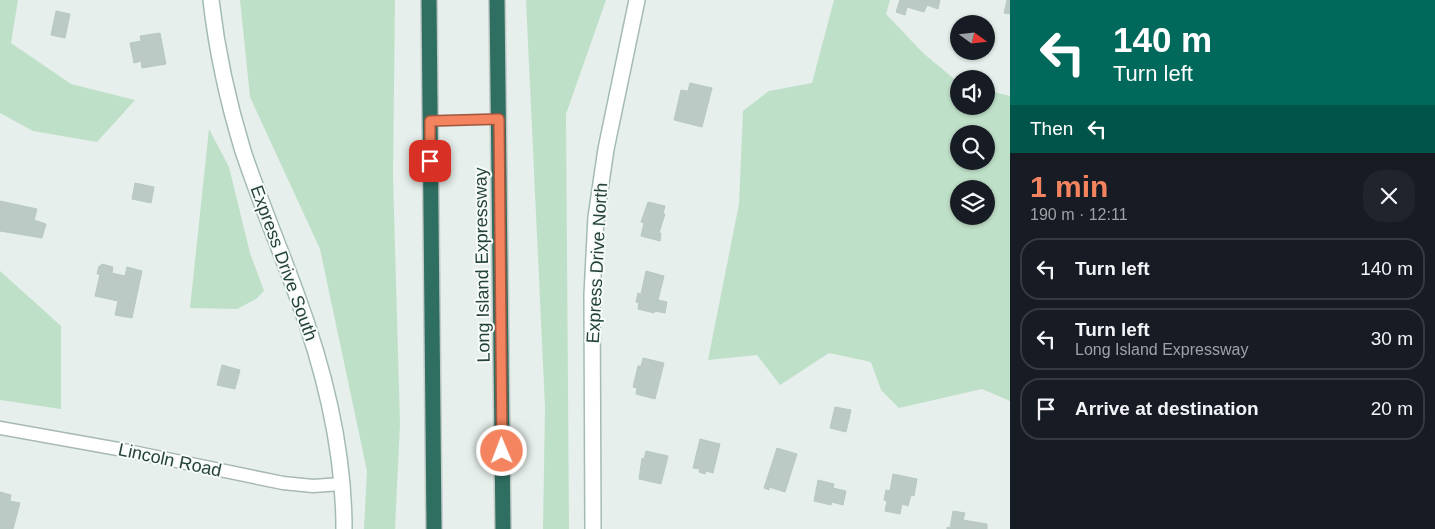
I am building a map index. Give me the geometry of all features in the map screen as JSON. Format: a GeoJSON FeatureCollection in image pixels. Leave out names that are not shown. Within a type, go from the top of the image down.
{"type":"FeatureCollection","features":[{"type":"Feature","properties":{"kind":"highway"},"geometry":{"type":"LineString","coordinates":[[429,0],[434,529]]}},
{"type":"Feature","properties":{"kind":"highway","name":"Long Island Expressway"},"geometry":{"type":"LineString","coordinates":[[498,0],[503,529]]}},
{"type":"Feature","properties":{"kind":"main road","name":"Express Drive South"},"geometry":{"type":"LineString","coordinates":[[212,0],[226,91],[243,151],[297,294],[321,370],[332,417],[341,484],[344,529]]}},
{"type":"Feature","properties":{"kind":"main road","name":"Express Drive North"},"geometry":{"type":"LineString","coordinates":[[593,529],[592,295],[596,217],[606,149],[637,0]]}},
{"type":"Feature","properties":{"kind":"street","name":"Lincoln Road"},"geometry":{"type":"LineString","coordinates":[[0,428],[118,449],[283,483],[313,486],[341,484]]}},
{"type":"Feature","properties":{"kind":"lane"},"geometry":{"type":"LineString","coordinates":[[430,121],[499,119]]}},
{"type":"Feature","properties":{"kind":"green space"},"geometry":{"type":"Polygon","coordinates":[[[0,0],[18,0],[11,43],[71,84],[135,100],[97,142],[33,131],[0,113],[0,0]]]}},
{"type":"Feature","properties":{"kind":"green space"},"geometry":{"type":"Polygon","coordinates":[[[240,0],[395,0],[393,175],[400,424],[395,529],[364,529],[367,471],[320,249],[250,97],[240,0]]]}},
{"type":"Feature","properties":{"kind":"green space"},"geometry":{"type":"Polygon","coordinates":[[[526,0],[606,0],[566,114],[569,529],[543,529],[545,407],[526,0]]]}},
{"type":"Feature","properties":{"kind":"green space"},"geometry":{"type":"Polygon","coordinates":[[[834,0],[890,0],[886,14],[923,53],[950,76],[950,115],[995,115],[995,92],[1010,96],[1010,401],[982,389],[899,408],[881,390],[871,362],[829,353],[780,385],[757,355],[708,360],[739,204],[743,111],[769,91],[812,83],[834,0]]]}},
{"type":"Feature","properties":{"kind":"green space"},"geometry":{"type":"Polygon","coordinates":[[[209,129],[229,167],[250,253],[264,291],[256,299],[237,309],[190,308],[209,129]]]}},
{"type":"Feature","properties":{"kind":"green space"},"geometry":{"type":"Polygon","coordinates":[[[0,271],[61,326],[61,409],[0,400],[0,271]]]}},
{"type":"Feature","properties":{"kind":"building"},"geometry":{"type":"Polygon","coordinates":[[[900,0],[940,0],[938,9],[927,5],[924,12],[907,7],[905,15],[896,12],[900,0]]]}},
{"type":"Feature","properties":{"kind":"building"},"geometry":{"type":"Polygon","coordinates":[[[1007,0],[1010,0],[1010,14],[1004,13],[1007,0]]]}},
{"type":"Feature","properties":{"kind":"building"},"geometry":{"type":"Polygon","coordinates":[[[56,11],[70,14],[65,38],[51,35],[56,11]]]}},
{"type":"Feature","properties":{"kind":"building"},"geometry":{"type":"Polygon","coordinates":[[[160,33],[166,64],[142,68],[141,61],[134,63],[130,43],[141,41],[140,36],[160,33]]]}},
{"type":"Feature","properties":{"kind":"building"},"geometry":{"type":"Polygon","coordinates":[[[690,83],[712,88],[702,127],[674,120],[681,90],[688,91],[690,83]]]}},
{"type":"Feature","properties":{"kind":"building"},"geometry":{"type":"Polygon","coordinates":[[[135,183],[154,187],[151,203],[132,199],[135,183]]]}},
{"type":"Feature","properties":{"kind":"building"},"geometry":{"type":"Polygon","coordinates":[[[0,201],[37,209],[34,220],[46,224],[42,238],[0,231],[0,201]]]}},
{"type":"Feature","properties":{"kind":"building"},"geometry":{"type":"Polygon","coordinates":[[[648,202],[665,206],[663,214],[665,214],[659,233],[661,233],[660,241],[641,236],[644,223],[641,222],[648,202]]]}},
{"type":"Feature","properties":{"kind":"building"},"geometry":{"type":"Polygon","coordinates":[[[102,264],[113,267],[112,273],[125,276],[127,267],[142,271],[132,318],[115,315],[118,301],[95,296],[100,274],[97,274],[99,266],[102,264]]]}},
{"type":"Feature","properties":{"kind":"building"},"geometry":{"type":"Polygon","coordinates":[[[646,271],[664,276],[658,300],[667,302],[665,313],[655,311],[654,313],[638,309],[639,303],[636,302],[638,293],[641,294],[646,271]]]}},
{"type":"Feature","properties":{"kind":"building"},"geometry":{"type":"Polygon","coordinates":[[[643,358],[664,363],[655,399],[636,394],[637,388],[633,387],[638,366],[641,366],[643,358]]]}},
{"type":"Feature","properties":{"kind":"building"},"geometry":{"type":"Polygon","coordinates":[[[222,365],[240,370],[235,389],[217,385],[222,365]]]}},
{"type":"Feature","properties":{"kind":"building"},"geometry":{"type":"Polygon","coordinates":[[[835,407],[851,410],[846,432],[830,428],[835,407]]]}},
{"type":"Feature","properties":{"kind":"building"},"geometry":{"type":"Polygon","coordinates":[[[700,439],[720,444],[713,473],[706,471],[705,474],[699,472],[700,469],[693,468],[700,439]]]}},
{"type":"Feature","properties":{"kind":"building"},"geometry":{"type":"Polygon","coordinates":[[[777,448],[797,454],[785,492],[769,487],[769,490],[764,488],[777,448]]]}},
{"type":"Feature","properties":{"kind":"building"},"geometry":{"type":"Polygon","coordinates":[[[646,451],[668,456],[661,484],[639,479],[642,458],[644,459],[646,451]]]}},
{"type":"Feature","properties":{"kind":"building"},"geometry":{"type":"Polygon","coordinates":[[[893,474],[917,479],[914,496],[911,495],[908,506],[902,504],[900,514],[885,511],[887,501],[884,500],[886,490],[890,491],[893,474]]]}},
{"type":"Feature","properties":{"kind":"building"},"geometry":{"type":"Polygon","coordinates":[[[818,480],[834,484],[833,488],[846,491],[843,505],[832,502],[831,505],[814,501],[818,480]]]}},
{"type":"Feature","properties":{"kind":"building"},"geometry":{"type":"Polygon","coordinates":[[[0,492],[11,495],[10,501],[20,503],[13,529],[0,529],[0,492]]]}},
{"type":"Feature","properties":{"kind":"building"},"geometry":{"type":"Polygon","coordinates":[[[953,511],[965,513],[963,520],[987,524],[987,529],[947,529],[947,527],[950,528],[953,511]]]}},
{"type":"Feature","properties":{"kind":"route"},"geometry":{"type":"LineString","coordinates":[[430,161],[430,121],[499,119],[502,451]]}}]}
